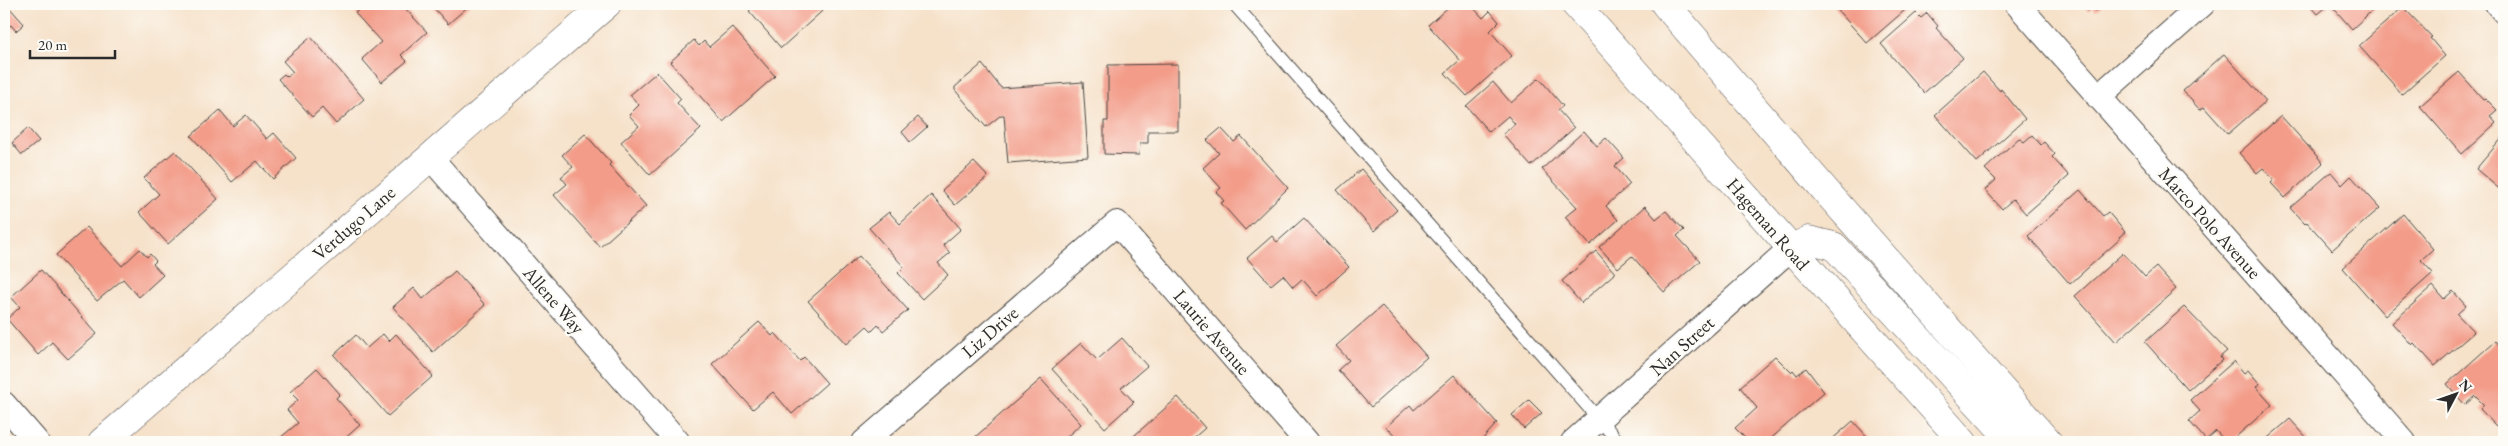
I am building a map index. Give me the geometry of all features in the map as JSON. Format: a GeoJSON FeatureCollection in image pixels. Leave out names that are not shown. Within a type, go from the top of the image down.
{"type":"FeatureCollection","features":[{"type":"Feature","properties":{"kind":"main road","name":"Verdugo Lane"},"geometry":{"type":"LineString","coordinates":[[102,442],[607,4]]}},
{"type":"Feature","properties":{"kind":"main road","name":"Hageman Road"},"geometry":{"type":"LineString","coordinates":[[1575,4],[1790,249],[1963,442]]}},
{"type":"Feature","properties":{"kind":"main road"},"geometry":{"type":"LineString","coordinates":[[1665,4],[1831,197],[2048,442]]}},
{"type":"Feature","properties":{"kind":"main road"},"geometry":{"type":"LineString","coordinates":[[1790,249],[1809,240],[1834,246],[2001,429],[2021,442]]}},
{"type":"Feature","properties":{"kind":"street","name":"Marco Polo Avenue"},"geometry":{"type":"LineString","coordinates":[[2017,4],[2404,442]]}},
{"type":"Feature","properties":{"kind":"street"},"geometry":{"type":"LineString","coordinates":[[2098,97],[2203,4]]}},
{"type":"Feature","properties":{"kind":"street"},"geometry":{"type":"LineString","coordinates":[[2497,4],[2504,12]]}},
{"type":"Feature","properties":{"kind":"street","name":"Allene Way"},"geometry":{"type":"LineString","coordinates":[[430,157],[678,442]]}},
{"type":"Feature","properties":{"kind":"street","name":"Liz Drive"},"geometry":{"type":"LineString","coordinates":[[864,442],[1117,223]]}},
{"type":"Feature","properties":{"kind":"street","name":"Laurie Avenue"},"geometry":{"type":"LineString","coordinates":[[1117,223],[1307,442]]}},
{"type":"Feature","properties":{"kind":"street","name":"Nan Street"},"geometry":{"type":"LineString","coordinates":[[1573,442],[1790,249]]}},
{"type":"Feature","properties":{"kind":"street"},"geometry":{"type":"LineString","coordinates":[[4,404],[37,442]]}},
{"type":"Feature","properties":{"kind":"lane"},"geometry":{"type":"LineString","coordinates":[[1234,4],[1619,442]]}},
{"type":"Feature","properties":{"kind":"building"},"geometry":{"type":"Polygon","coordinates":[[[4,4],[11,4],[9,7],[24,24],[16,31],[11,25],[4,32],[4,4]]]}},
{"type":"Feature","properties":{"kind":"building"},"geometry":{"type":"Polygon","coordinates":[[[366,4],[401,4],[427,32],[401,55],[407,61],[382,82],[362,59],[381,42],[355,13],[366,4]]]}},
{"type":"Feature","properties":{"kind":"building"},"geometry":{"type":"Polygon","coordinates":[[[433,4],[471,4],[448,24],[433,7],[435,6],[433,4]]]}},
{"type":"Feature","properties":{"kind":"building"},"geometry":{"type":"Polygon","coordinates":[[[757,4],[830,4],[781,48],[749,11],[757,4]]]}},
{"type":"Feature","properties":{"kind":"building"},"geometry":{"type":"Polygon","coordinates":[[[1452,4],[1470,4],[1483,18],[1490,11],[1499,22],[1490,31],[1512,56],[1467,96],[1445,73],[1460,60],[1428,25],[1452,4]]]}},
{"type":"Feature","properties":{"kind":"building"},"geometry":{"type":"Polygon","coordinates":[[[1832,4],[1912,4],[1867,43],[1832,4]]]}},
{"type":"Feature","properties":{"kind":"building"},"geometry":{"type":"Polygon","coordinates":[[[2082,4],[2104,4],[2096,11],[2093,7],[2088,11],[2082,4]]]}},
{"type":"Feature","properties":{"kind":"building"},"geometry":{"type":"Polygon","coordinates":[[[2309,4],[2330,4],[2318,14],[2309,4]]]}},
{"type":"Feature","properties":{"kind":"building"},"geometry":{"type":"Polygon","coordinates":[[[2330,4],[2379,4],[2352,29],[2330,4]]]}},
{"type":"Feature","properties":{"kind":"building"},"geometry":{"type":"Polygon","coordinates":[[[2403,7],[2432,37],[2430,38],[2445,56],[2402,94],[2359,46],[2403,7]]]}},
{"type":"Feature","properties":{"kind":"building"},"geometry":{"type":"Polygon","coordinates":[[[1916,13],[1921,18],[1927,13],[1938,26],[1936,28],[1963,58],[1924,93],[1881,44],[1916,13]]]}},
{"type":"Feature","properties":{"kind":"building"},"geometry":{"type":"Polygon","coordinates":[[[732,27],[775,76],[723,122],[670,62],[694,40],[699,46],[704,41],[709,47],[732,27]]]}},
{"type":"Feature","properties":{"kind":"building"},"geometry":{"type":"Polygon","coordinates":[[[311,37],[364,99],[336,124],[322,108],[312,117],[278,79],[284,74],[287,77],[293,72],[283,61],[311,37]]]}},
{"type":"Feature","properties":{"kind":"building"},"geometry":{"type":"Polygon","coordinates":[[[2224,54],[2266,101],[2228,134],[2204,107],[2200,110],[2183,91],[2224,54]]]}},
{"type":"Feature","properties":{"kind":"building"},"geometry":{"type":"Polygon","coordinates":[[[982,64],[1001,88],[1083,82],[1088,157],[1008,163],[1004,115],[1001,115],[986,127],[955,90],[955,87],[982,64]]]}},
{"type":"Feature","properties":{"kind":"building"},"geometry":{"type":"Polygon","coordinates":[[[1178,64],[1178,131],[1148,131],[1148,143],[1140,143],[1139,155],[1104,154],[1104,121],[1108,121],[1108,65],[1178,64]]]}},
{"type":"Feature","properties":{"kind":"building"},"geometry":{"type":"Polygon","coordinates":[[[657,72],[681,99],[677,103],[701,129],[650,175],[621,142],[639,126],[629,115],[639,105],[630,95],[657,72]]]}},
{"type":"Feature","properties":{"kind":"building"},"geometry":{"type":"Polygon","coordinates":[[[1983,72],[2000,91],[2001,89],[2025,119],[1977,162],[1935,115],[1983,72]]]}},
{"type":"Feature","properties":{"kind":"building"},"geometry":{"type":"Polygon","coordinates":[[[2459,72],[2483,99],[2485,98],[2497,110],[2490,116],[2496,123],[2462,154],[2420,106],[2459,72]]]}},
{"type":"Feature","properties":{"kind":"building"},"geometry":{"type":"Polygon","coordinates":[[[1539,78],[1563,106],[1558,110],[1574,128],[1531,166],[1503,134],[1515,124],[1508,116],[1489,132],[1466,106],[1493,82],[1511,103],[1539,78]]]}},
{"type":"Feature","properties":{"kind":"building"},"geometry":{"type":"Polygon","coordinates":[[[220,110],[233,126],[246,115],[267,139],[274,133],[296,158],[273,179],[257,161],[232,182],[191,136],[220,110]]]}},
{"type":"Feature","properties":{"kind":"building"},"geometry":{"type":"Polygon","coordinates":[[[2281,116],[2323,163],[2285,198],[2271,183],[2274,180],[2263,168],[2257,173],[2239,153],[2281,116]]]}},
{"type":"Feature","properties":{"kind":"building"},"geometry":{"type":"Polygon","coordinates":[[[918,117],[927,127],[910,142],[902,132],[918,117]]]}},
{"type":"Feature","properties":{"kind":"building"},"geometry":{"type":"Polygon","coordinates":[[[28,128],[39,141],[22,155],[12,143],[28,128]]]}},
{"type":"Feature","properties":{"kind":"building"},"geometry":{"type":"Polygon","coordinates":[[[1221,128],[1234,142],[1241,136],[1288,188],[1245,230],[1221,203],[1224,201],[1216,192],[1221,188],[1203,168],[1219,153],[1207,140],[1221,128]]]}},
{"type":"Feature","properties":{"kind":"building"},"geometry":{"type":"Polygon","coordinates":[[[1584,131],[1597,146],[1606,138],[1624,158],[1615,166],[1630,184],[1606,206],[1618,220],[1590,245],[1565,217],[1577,207],[1542,169],[1584,131]]]}},
{"type":"Feature","properties":{"kind":"building"},"geometry":{"type":"Polygon","coordinates":[[[585,134],[611,163],[609,165],[646,206],[600,247],[554,195],[567,184],[561,177],[573,167],[562,155],[585,134]]]}},
{"type":"Feature","properties":{"kind":"building"},"geometry":{"type":"Polygon","coordinates":[[[2032,135],[2041,145],[2044,142],[2055,154],[2052,157],[2069,176],[2026,214],[2013,199],[2002,209],[1985,190],[1996,180],[1985,169],[2019,138],[2024,142],[2032,135]]]}},
{"type":"Feature","properties":{"kind":"building"},"geometry":{"type":"Polygon","coordinates":[[[2504,136],[2504,193],[2476,169],[2504,136]]]}},
{"type":"Feature","properties":{"kind":"building"},"geometry":{"type":"Polygon","coordinates":[[[175,151],[218,199],[168,244],[139,212],[159,194],[144,178],[175,151]]]}},
{"type":"Feature","properties":{"kind":"building"},"geometry":{"type":"Polygon","coordinates":[[[974,162],[988,177],[955,205],[942,190],[974,162]]]}},
{"type":"Feature","properties":{"kind":"building"},"geometry":{"type":"Polygon","coordinates":[[[1361,169],[1397,210],[1374,231],[1337,190],[1361,169]]]}},
{"type":"Feature","properties":{"kind":"building"},"geometry":{"type":"Polygon","coordinates":[[[2331,172],[2342,185],[2351,176],[2380,208],[2332,250],[2307,222],[2305,224],[2290,208],[2331,172]]]}},
{"type":"Feature","properties":{"kind":"building"},"geometry":{"type":"Polygon","coordinates":[[[2080,190],[2103,216],[2108,212],[2125,232],[2119,237],[2120,239],[2070,284],[2028,236],[2080,190]]]}},
{"type":"Feature","properties":{"kind":"building"},"geometry":{"type":"Polygon","coordinates":[[[931,195],[961,229],[943,245],[950,253],[938,263],[948,275],[922,299],[898,273],[904,267],[869,228],[889,212],[900,224],[931,195]]]}},
{"type":"Feature","properties":{"kind":"building"},"geometry":{"type":"Polygon","coordinates":[[[1645,206],[1656,219],[1666,211],[1684,230],[1677,236],[1700,261],[1664,292],[1632,256],[1618,268],[1599,247],[1645,206]]]}},
{"type":"Feature","properties":{"kind":"building"},"geometry":{"type":"Polygon","coordinates":[[[2403,214],[2433,249],[2421,260],[2433,273],[2385,316],[2343,268],[2403,214]]]}},
{"type":"Feature","properties":{"kind":"building"},"geometry":{"type":"Polygon","coordinates":[[[1304,218],[1349,267],[1317,296],[1302,279],[1293,287],[1283,275],[1271,285],[1247,258],[1272,236],[1277,242],[1304,218]]]}},
{"type":"Feature","properties":{"kind":"building"},"geometry":{"type":"Polygon","coordinates":[[[87,227],[122,266],[140,249],[147,257],[150,254],[156,261],[153,264],[163,275],[139,297],[123,279],[97,301],[56,255],[87,227]]]}},
{"type":"Feature","properties":{"kind":"building"},"geometry":{"type":"Polygon","coordinates":[[[1596,251],[1615,273],[1581,303],[1562,281],[1596,251]]]}},
{"type":"Feature","properties":{"kind":"building"},"geometry":{"type":"Polygon","coordinates":[[[2123,253],[2145,277],[2156,267],[2176,289],[2116,342],[2075,296],[2123,253]]]}},
{"type":"Feature","properties":{"kind":"building"},"geometry":{"type":"Polygon","coordinates":[[[859,256],[908,310],[883,331],[878,325],[872,331],[867,326],[847,344],[808,301],[859,256]]]}},
{"type":"Feature","properties":{"kind":"building"},"geometry":{"type":"Polygon","coordinates":[[[41,270],[97,334],[68,359],[52,342],[38,355],[7,319],[20,307],[11,297],[41,270]]]}},
{"type":"Feature","properties":{"kind":"building"},"geometry":{"type":"Polygon","coordinates":[[[455,271],[485,305],[433,352],[393,307],[414,288],[423,299],[455,271]]]}},
{"type":"Feature","properties":{"kind":"building"},"geometry":{"type":"Polygon","coordinates":[[[2433,286],[2444,299],[2453,291],[2466,306],[2457,314],[2474,332],[2435,366],[2392,323],[2433,286]]]}},
{"type":"Feature","properties":{"kind":"building"},"geometry":{"type":"Polygon","coordinates":[[[1382,306],[1427,357],[1371,407],[1338,370],[1349,360],[1336,346],[1382,306]]]}},
{"type":"Feature","properties":{"kind":"building"},"geometry":{"type":"Polygon","coordinates":[[[2184,307],[2227,351],[2220,357],[2222,360],[2188,390],[2145,342],[2184,307]]]}},
{"type":"Feature","properties":{"kind":"building"},"geometry":{"type":"Polygon","coordinates":[[[759,322],[772,336],[775,333],[800,361],[804,357],[827,383],[792,414],[773,392],[753,409],[712,364],[759,322]]]}},
{"type":"Feature","properties":{"kind":"building"},"geometry":{"type":"Polygon","coordinates":[[[383,334],[389,341],[396,334],[433,376],[388,416],[334,355],[356,335],[367,348],[383,334]]]}},
{"type":"Feature","properties":{"kind":"building"},"geometry":{"type":"Polygon","coordinates":[[[1122,338],[1147,366],[1121,388],[1134,402],[1105,428],[1052,369],[1081,343],[1097,360],[1122,338]]]}},
{"type":"Feature","properties":{"kind":"building"},"geometry":{"type":"Polygon","coordinates":[[[2495,341],[2504,351],[2504,419],[2496,426],[2480,409],[2484,405],[2475,396],[2465,405],[2447,384],[2495,341]]]}},
{"type":"Feature","properties":{"kind":"building"},"geometry":{"type":"Polygon","coordinates":[[[1775,356],[1791,372],[1793,370],[1797,375],[1806,368],[1824,392],[1767,442],[1749,442],[1735,428],[1757,408],[1740,387],[1775,356]]]}},
{"type":"Feature","properties":{"kind":"building"},"geometry":{"type":"Polygon","coordinates":[[[2234,361],[2244,373],[2248,370],[2260,384],[2256,387],[2272,405],[2230,442],[2226,442],[2216,431],[2206,440],[2189,421],[2200,411],[2190,400],[2234,361]]]}},
{"type":"Feature","properties":{"kind":"building"},"geometry":{"type":"Polygon","coordinates":[[[317,368],[340,394],[336,398],[360,425],[341,442],[283,442],[280,438],[298,423],[287,410],[298,400],[290,392],[317,368]]]}},
{"type":"Feature","properties":{"kind":"building"},"geometry":{"type":"Polygon","coordinates":[[[1454,375],[1497,423],[1480,442],[1400,442],[1386,427],[1410,405],[1414,410],[1454,375]]]}},
{"type":"Feature","properties":{"kind":"building"},"geometry":{"type":"Polygon","coordinates":[[[1041,379],[1081,424],[1061,442],[978,442],[974,438],[1041,379]]]}},
{"type":"Feature","properties":{"kind":"building"},"geometry":{"type":"Polygon","coordinates":[[[1178,397],[1205,428],[1189,442],[1127,442],[1178,397]]]}},
{"type":"Feature","properties":{"kind":"building"},"geometry":{"type":"Polygon","coordinates":[[[1529,400],[1542,413],[1524,429],[1512,415],[1529,400]]]}},
{"type":"Feature","properties":{"kind":"building"},"geometry":{"type":"Polygon","coordinates":[[[2290,419],[2308,439],[2304,442],[2263,442],[2290,419]]]}},
{"type":"Feature","properties":{"kind":"building"},"geometry":{"type":"Polygon","coordinates":[[[1853,421],[1872,442],[1829,442],[1853,421]]]}}]}
